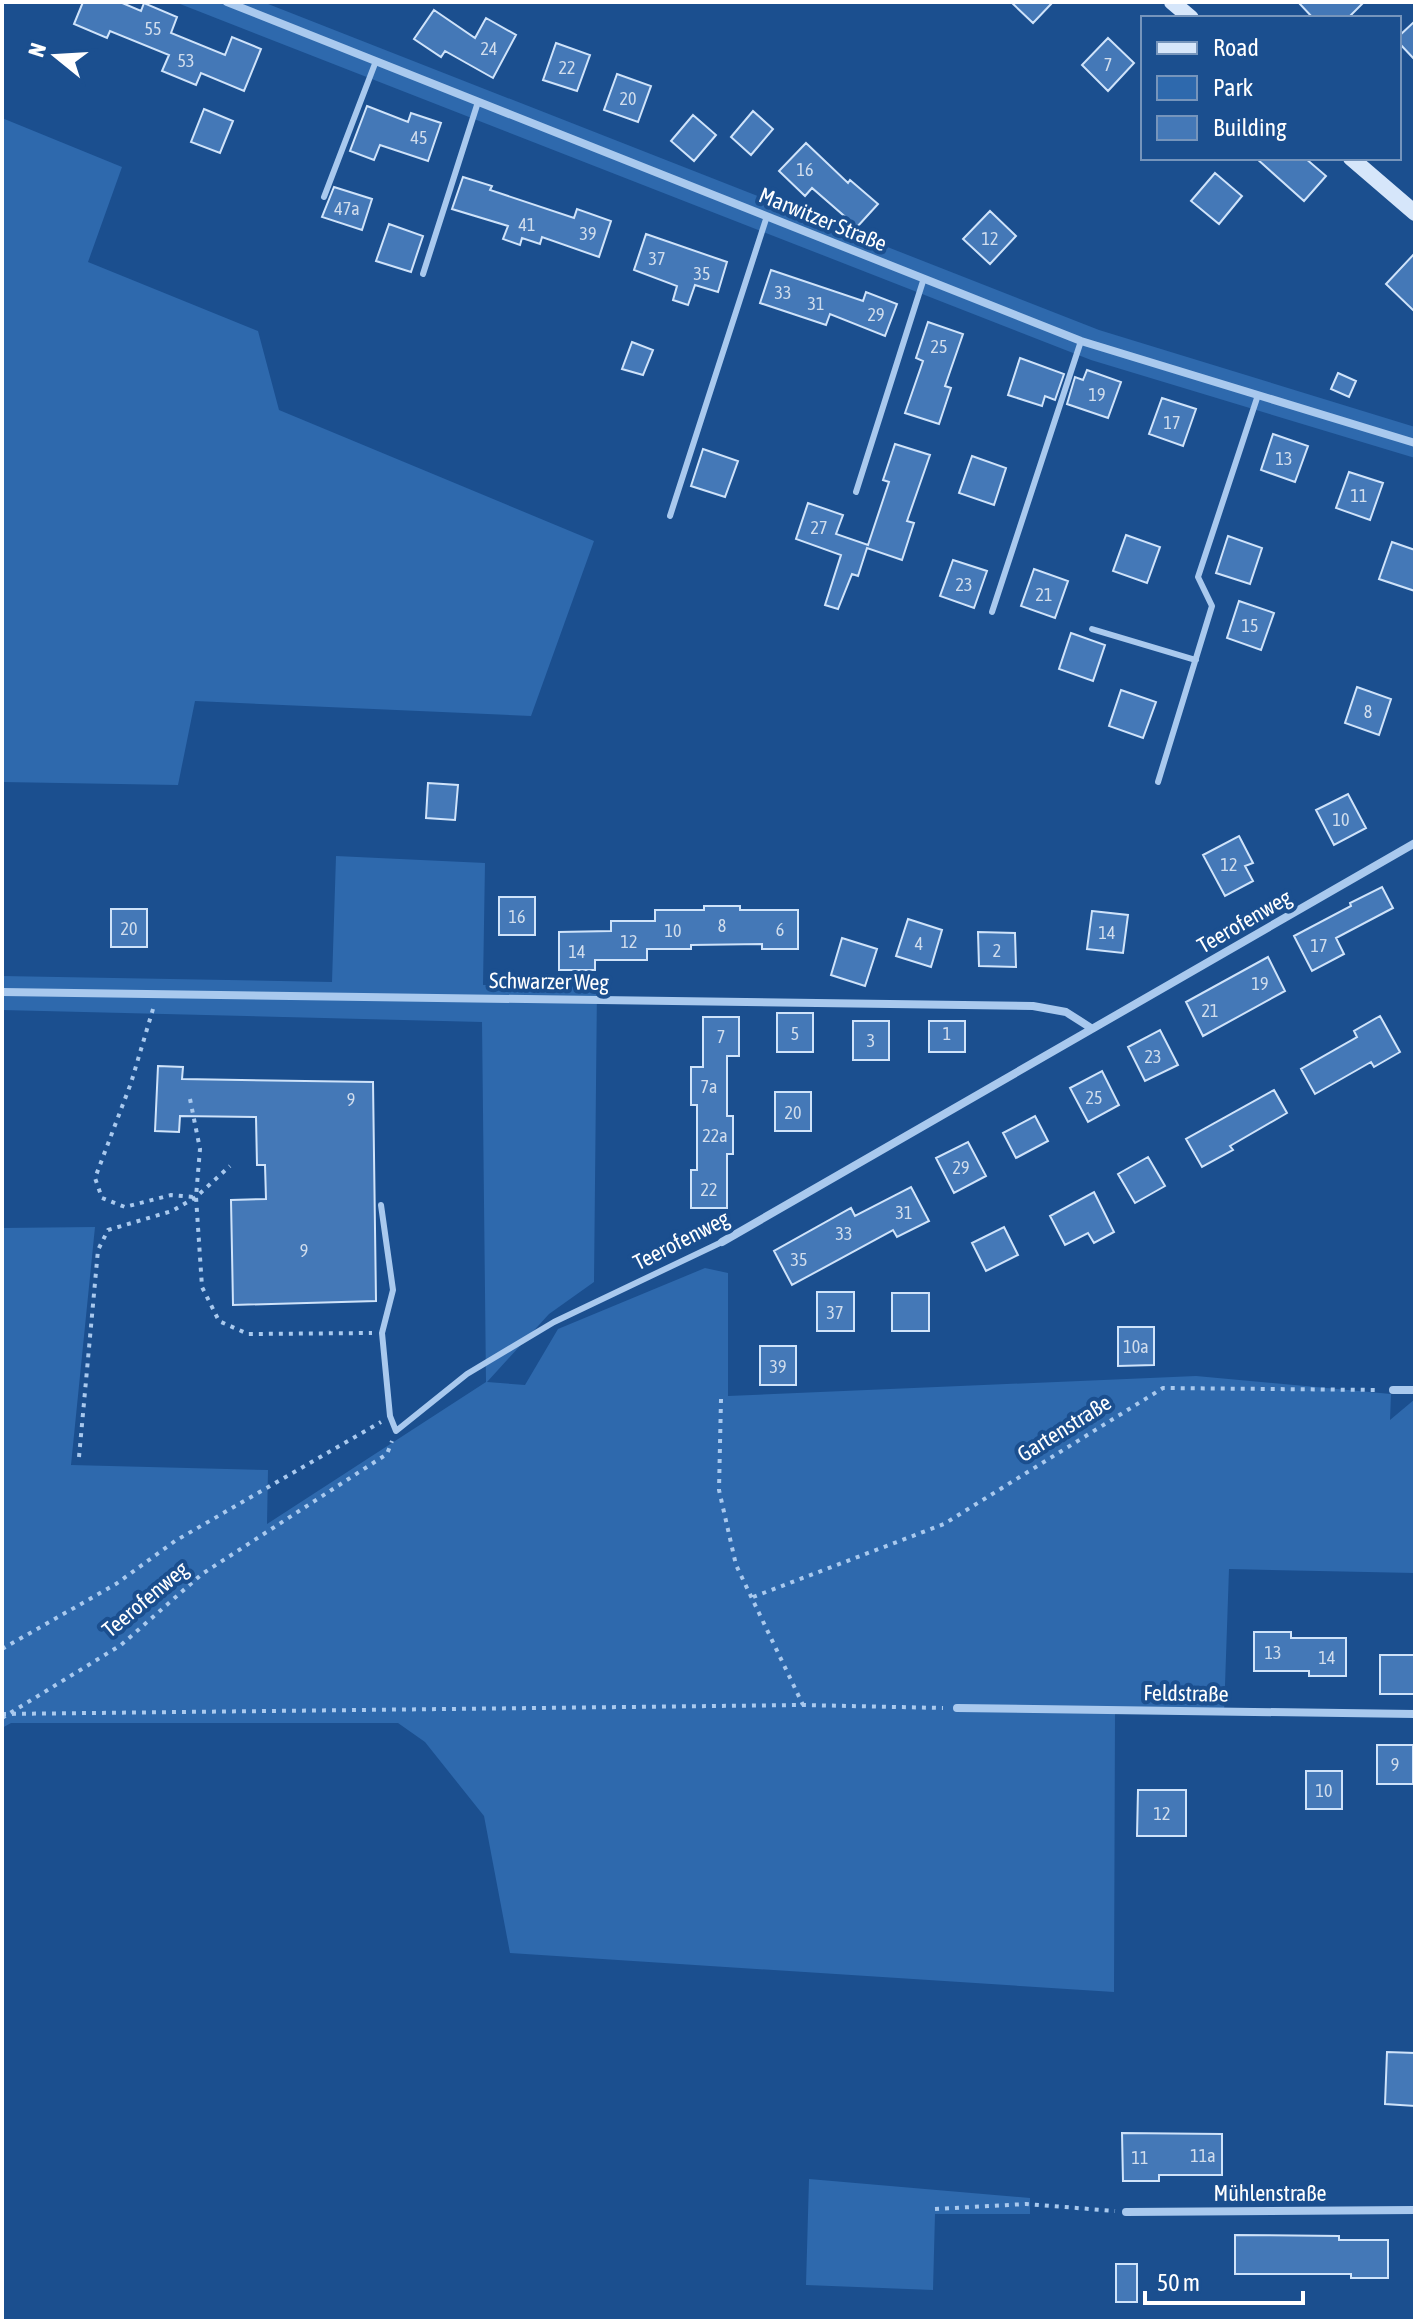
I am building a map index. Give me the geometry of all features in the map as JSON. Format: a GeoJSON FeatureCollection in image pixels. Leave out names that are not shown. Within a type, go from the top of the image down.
{"type":"FeatureCollection","features":[{"type":"Feature","properties":{"kind":"main road"},"geometry":{"type":"LineString","coordinates":[[1172,2],[1189,16]]}},
{"type":"Feature","properties":{"kind":"main road"},"geometry":{"type":"LineString","coordinates":[[1353,160],[1415,213]]}},
{"type":"Feature","properties":{"kind":"street","name":"Marwitzer Straße"},"geometry":{"type":"LineString","coordinates":[[227,2],[1081,341],[1415,443]]}},
{"type":"Feature","properties":{"kind":"street","name":"Teerofenweg"},"geometry":{"type":"LineString","coordinates":[[722,1242],[1415,843]]}},
{"type":"Feature","properties":{"kind":"street","name":"Schwarzer Weg"},"geometry":{"type":"LineString","coordinates":[[2,992],[1033,1006],[1066,1012],[1091,1028]]}},
{"type":"Feature","properties":{"kind":"street"},"geometry":{"type":"LineString","coordinates":[[1393,1390],[1415,1390]]}},
{"type":"Feature","properties":{"kind":"street","name":"Feldstraße"},"geometry":{"type":"LineString","coordinates":[[957,1708],[1415,1714]]}},
{"type":"Feature","properties":{"kind":"street","name":"Mühlenstraße"},"geometry":{"type":"LineString","coordinates":[[1126,2212],[1415,2210]]}},
{"type":"Feature","properties":{"kind":"lane"},"geometry":{"type":"LineString","coordinates":[[324,197],[376,61]]}},
{"type":"Feature","properties":{"kind":"lane"},"geometry":{"type":"LineString","coordinates":[[423,274],[478,102]]}},
{"type":"Feature","properties":{"kind":"lane"},"geometry":{"type":"LineString","coordinates":[[670,516],[767,216]]}},
{"type":"Feature","properties":{"kind":"lane"},"geometry":{"type":"LineString","coordinates":[[856,492],[924,278]]}},
{"type":"Feature","properties":{"kind":"lane"},"geometry":{"type":"LineString","coordinates":[[992,612],[1081,341]]}},
{"type":"Feature","properties":{"kind":"lane"},"geometry":{"type":"LineString","coordinates":[[1158,782],[1212,606],[1198,577],[1258,395]]}},
{"type":"Feature","properties":{"kind":"lane"},"geometry":{"type":"LineString","coordinates":[[1092,629],[1196,660]]}},
{"type":"Feature","properties":{"kind":"lane"},"geometry":{"type":"LineString","coordinates":[[381,1205],[393,1290],[382,1333],[390,1416],[396,1431]]}},
{"type":"Feature","properties":{"kind":"lane","name":"Teerofenweg"},"geometry":{"type":"LineString","coordinates":[[396,1431],[467,1374],[554,1322],[722,1242]]}},
{"type":"Feature","properties":{"kind":"path"},"geometry":{"type":"LineString","coordinates":[[158,993],[131,1083],[95,1178],[102,1198],[125,1207],[171,1195],[196,1197]]}},
{"type":"Feature","properties":{"kind":"path"},"geometry":{"type":"LineString","coordinates":[[190,1099],[200,1149],[196,1197],[202,1287],[219,1321],[248,1334],[382,1333]]}},
{"type":"Feature","properties":{"kind":"path"},"geometry":{"type":"LineString","coordinates":[[79,1457],[98,1250],[108,1230],[172,1211],[196,1197],[230,1166]]}},
{"type":"Feature","properties":{"kind":"path","name":"Gartenstraße"},"geometry":{"type":"LineString","coordinates":[[753,1597],[944,1524],[1163,1388],[1393,1390]]}},
{"type":"Feature","properties":{"kind":"path"},"geometry":{"type":"LineString","coordinates":[[721,1399],[719,1490],[736,1565],[803,1705]]}},
{"type":"Feature","properties":{"kind":"path"},"geometry":{"type":"LineString","coordinates":[[2,1649],[116,1584],[175,1541],[390,1416]]}},
{"type":"Feature","properties":{"kind":"path","name":"Teerofenweg"},"geometry":{"type":"LineString","coordinates":[[9,1714],[121,1645],[202,1574],[387,1454],[396,1431]]}},
{"type":"Feature","properties":{"kind":"path"},"geometry":{"type":"LineString","coordinates":[[2,1716],[803,1705],[957,1708]]}},
{"type":"Feature","properties":{"kind":"path"},"geometry":{"type":"LineString","coordinates":[[935,2209],[1026,2204],[1126,2212]]}},
{"type":"Feature","properties":{"kind":"green space"},"geometry":{"type":"Polygon","coordinates":[[[175,2],[263,2],[1099,330],[1415,427],[1415,458],[1091,360],[175,2]]]}},
{"type":"Feature","properties":{"kind":"green space"},"geometry":{"type":"Polygon","coordinates":[[[2,118],[122,167],[88,262],[258,331],[279,410],[594,541],[531,716],[195,701],[178,785],[2,782],[2,118]]]}},
{"type":"Feature","properties":{"kind":"green space"},"geometry":{"type":"Polygon","coordinates":[[[336,856],[485,863],[483,985],[597,987],[594,1282],[549,1314],[487,1382],[525,1385],[558,1329],[705,1268],[728,1273],[728,1396],[1196,1376],[1391,1394],[1390,1420],[1415,1399],[1415,1573],[1229,1569],[1224,1714],[1115,1714],[1114,1992],[510,1953],[484,1816],[425,1742],[398,1723],[11,1723],[2,1728],[2,1228],[95,1227],[71,1465],[268,1470],[267,1524],[486,1382],[482,1022],[2,1010],[2,976],[332,982],[336,856]]]}},
{"type":"Feature","properties":{"kind":"green space"},"geometry":{"type":"Polygon","coordinates":[[[809,2179],[1030,2198],[1030,2214],[935,2214],[933,2290],[806,2285],[809,2179]]]}},
{"type":"Feature","properties":{"kind":"building"},"geometry":{"type":"Polygon","coordinates":[[[83,2],[120,2],[141,11],[144,3],[177,17],[171,33],[225,55],[232,37],[261,49],[244,91],[201,73],[196,85],[162,71],[169,55],[110,31],[107,38],[74,24],[83,2]]]}},
{"type":"Feature","properties":{"kind":"building"},"geometry":{"type":"Polygon","coordinates":[[[1011,2],[1053,2],[1033,23],[1011,2]]]}},
{"type":"Feature","properties":{"kind":"building"},"geometry":{"type":"Polygon","coordinates":[[[1298,2],[1364,2],[1350,16],[1311,16],[1298,2]]]}},
{"type":"Feature","properties":{"kind":"building"},"geometry":{"type":"Polygon","coordinates":[[[434,10],[475,38],[486,18],[516,35],[493,78],[445,51],[441,57],[414,39],[434,10]]]}},
{"type":"Feature","properties":{"kind":"building"},"geometry":{"type":"Polygon","coordinates":[[[1415,21],[1415,60],[1401,45],[1401,34],[1415,21]]]}},
{"type":"Feature","properties":{"kind":"building"},"geometry":{"type":"Polygon","coordinates":[[[1108,38],[1134,63],[1108,91],[1082,65],[1108,38]]]}},
{"type":"Feature","properties":{"kind":"building"},"geometry":{"type":"Polygon","coordinates":[[[556,43],[590,55],[577,91],[543,80],[556,43]]]}},
{"type":"Feature","properties":{"kind":"building"},"geometry":{"type":"Polygon","coordinates":[[[617,74],[651,86],[638,122],[604,110],[617,74]]]}},
{"type":"Feature","properties":{"kind":"building"},"geometry":{"type":"Polygon","coordinates":[[[367,106],[408,122],[411,113],[441,123],[428,161],[380,145],[374,160],[350,151],[367,106]]]}},
{"type":"Feature","properties":{"kind":"building"},"geometry":{"type":"Polygon","coordinates":[[[204,109],[233,121],[220,153],[191,142],[204,109]]]}},
{"type":"Feature","properties":{"kind":"building"},"geometry":{"type":"Polygon","coordinates":[[[753,111],[773,129],[751,155],[731,137],[753,111]]]}},
{"type":"Feature","properties":{"kind":"building"},"geometry":{"type":"Polygon","coordinates":[[[693,115],[716,135],[694,161],[671,141],[693,115]]]}},
{"type":"Feature","properties":{"kind":"building"},"geometry":{"type":"Polygon","coordinates":[[[806,143],[848,183],[850,180],[878,204],[857,227],[812,188],[805,196],[779,171],[806,143]]]}},
{"type":"Feature","properties":{"kind":"building"},"geometry":{"type":"Polygon","coordinates":[[[1258,160],[1307,160],[1326,176],[1304,201],[1258,160]]]}},
{"type":"Feature","properties":{"kind":"building"},"geometry":{"type":"Polygon","coordinates":[[[1215,173],[1242,196],[1219,224],[1191,201],[1215,173]]]}},
{"type":"Feature","properties":{"kind":"building"},"geometry":{"type":"Polygon","coordinates":[[[463,177],[492,186],[490,190],[574,218],[577,209],[611,221],[599,257],[542,237],[540,244],[522,238],[520,245],[503,239],[508,226],[452,209],[463,177]]]}},
{"type":"Feature","properties":{"kind":"building"},"geometry":{"type":"Polygon","coordinates":[[[334,187],[372,199],[362,230],[322,217],[334,187]]]}},
{"type":"Feature","properties":{"kind":"building"},"geometry":{"type":"Polygon","coordinates":[[[990,211],[1016,236],[990,264],[963,239],[990,211]]]}},
{"type":"Feature","properties":{"kind":"building"},"geometry":{"type":"Polygon","coordinates":[[[389,224],[423,236],[411,272],[376,261],[389,224]]]}},
{"type":"Feature","properties":{"kind":"building"},"geometry":{"type":"Polygon","coordinates":[[[646,234],[727,262],[718,292],[695,285],[688,305],[673,300],[677,286],[634,270],[646,234]]]}},
{"type":"Feature","properties":{"kind":"building"},"geometry":{"type":"Polygon","coordinates":[[[1415,253],[1415,312],[1386,284],[1415,253]]]}},
{"type":"Feature","properties":{"kind":"building"},"geometry":{"type":"Polygon","coordinates":[[[771,270],[863,301],[866,292],[897,304],[885,336],[830,314],[826,325],[760,303],[771,270]]]}},
{"type":"Feature","properties":{"kind":"building"},"geometry":{"type":"Polygon","coordinates":[[[928,322],[963,334],[945,386],[951,388],[939,424],[905,413],[923,361],[916,358],[928,322]]]}},
{"type":"Feature","properties":{"kind":"building"},"geometry":{"type":"Polygon","coordinates":[[[632,342],[653,350],[643,375],[622,369],[632,342]]]}},
{"type":"Feature","properties":{"kind":"building"},"geometry":{"type":"Polygon","coordinates":[[[1020,358],[1064,374],[1055,400],[1045,396],[1042,406],[1008,395],[1020,358]]]}},
{"type":"Feature","properties":{"kind":"building"},"geometry":{"type":"Polygon","coordinates":[[[1087,370],[1121,382],[1108,418],[1067,404],[1075,377],[1083,380],[1087,370]]]}},
{"type":"Feature","properties":{"kind":"building"},"geometry":{"type":"Polygon","coordinates":[[[1338,373],[1356,381],[1349,397],[1331,389],[1338,373]]]}},
{"type":"Feature","properties":{"kind":"building"},"geometry":{"type":"Polygon","coordinates":[[[1162,398],[1196,409],[1183,446],[1149,434],[1162,398]]]}},
{"type":"Feature","properties":{"kind":"building"},"geometry":{"type":"Polygon","coordinates":[[[1273,434],[1308,446],[1295,482],[1261,470],[1273,434]]]}},
{"type":"Feature","properties":{"kind":"building"},"geometry":{"type":"Polygon","coordinates":[[[895,444],[930,455],[907,521],[914,523],[902,560],[867,548],[858,576],[852,574],[838,609],[825,605],[841,555],[796,539],[808,503],[843,515],[836,534],[868,545],[889,482],[883,480],[895,444]]]}},
{"type":"Feature","properties":{"kind":"building"},"geometry":{"type":"Polygon","coordinates":[[[703,449],[738,461],[725,497],[691,486],[703,449]]]}},
{"type":"Feature","properties":{"kind":"building"},"geometry":{"type":"Polygon","coordinates":[[[972,456],[1006,468],[994,505],[959,493],[972,456]]]}},
{"type":"Feature","properties":{"kind":"building"},"geometry":{"type":"Polygon","coordinates":[[[1349,472],[1383,483],[1370,520],[1336,508],[1349,472]]]}},
{"type":"Feature","properties":{"kind":"building"},"geometry":{"type":"Polygon","coordinates":[[[1126,535],[1160,547],[1147,583],[1113,571],[1126,535]]]}},
{"type":"Feature","properties":{"kind":"building"},"geometry":{"type":"Polygon","coordinates":[[[1228,536],[1262,548],[1250,584],[1216,573],[1228,536]]]}},
{"type":"Feature","properties":{"kind":"building"},"geometry":{"type":"Polygon","coordinates":[[[1392,542],[1415,550],[1415,591],[1379,579],[1392,542]]]}},
{"type":"Feature","properties":{"kind":"building"},"geometry":{"type":"Polygon","coordinates":[[[953,560],[987,571],[974,608],[940,596],[953,560]]]}},
{"type":"Feature","properties":{"kind":"building"},"geometry":{"type":"Polygon","coordinates":[[[1034,569],[1068,581],[1055,618],[1021,606],[1034,569]]]}},
{"type":"Feature","properties":{"kind":"building"},"geometry":{"type":"Polygon","coordinates":[[[1239,601],[1274,613],[1261,650],[1227,638],[1239,601]]]}},
{"type":"Feature","properties":{"kind":"building"},"geometry":{"type":"Polygon","coordinates":[[[1071,633],[1105,645],[1093,681],[1059,669],[1071,633]]]}},
{"type":"Feature","properties":{"kind":"building"},"geometry":{"type":"Polygon","coordinates":[[[1357,687],[1391,699],[1379,735],[1345,723],[1357,687]]]}},
{"type":"Feature","properties":{"kind":"building"},"geometry":{"type":"Polygon","coordinates":[[[1121,690],[1156,702],[1143,738],[1109,726],[1121,690]]]}},
{"type":"Feature","properties":{"kind":"building"},"geometry":{"type":"Polygon","coordinates":[[[428,783],[458,785],[455,820],[426,818],[428,783]]]}},
{"type":"Feature","properties":{"kind":"building"},"geometry":{"type":"Polygon","coordinates":[[[1348,794],[1366,828],[1334,845],[1316,810],[1348,794]]]}},
{"type":"Feature","properties":{"kind":"building"},"geometry":{"type":"Polygon","coordinates":[[[1239,836],[1253,863],[1245,866],[1253,881],[1225,896],[1203,855],[1239,836]]]}},
{"type":"Feature","properties":{"kind":"building"},"geometry":{"type":"Polygon","coordinates":[[[1382,887],[1393,908],[1336,938],[1344,954],[1312,971],[1294,936],[1382,887]]]}},
{"type":"Feature","properties":{"kind":"building"},"geometry":{"type":"Polygon","coordinates":[[[499,897],[535,897],[535,935],[499,935],[499,897]]]}},
{"type":"Feature","properties":{"kind":"building"},"geometry":{"type":"Polygon","coordinates":[[[704,906],[740,906],[740,910],[798,910],[798,949],[762,949],[762,944],[691,945],[691,949],[647,949],[647,960],[595,960],[595,970],[559,970],[559,932],[611,931],[611,921],[655,921],[655,910],[704,910],[704,906]]]}},
{"type":"Feature","properties":{"kind":"building"},"geometry":{"type":"Polygon","coordinates":[[[111,909],[147,909],[147,947],[111,947],[111,909]]]}},
{"type":"Feature","properties":{"kind":"building"},"geometry":{"type":"Polygon","coordinates":[[[1092,911],[1128,915],[1123,953],[1087,949],[1092,911]]]}},
{"type":"Feature","properties":{"kind":"building"},"geometry":{"type":"Polygon","coordinates":[[[908,919],[942,930],[931,967],[896,956],[908,919]]]}},
{"type":"Feature","properties":{"kind":"building"},"geometry":{"type":"Polygon","coordinates":[[[978,932],[1015,933],[1016,967],[979,966],[978,932]]]}},
{"type":"Feature","properties":{"kind":"building"},"geometry":{"type":"Polygon","coordinates":[[[842,938],[877,949],[865,986],[831,975],[842,938]]]}},
{"type":"Feature","properties":{"kind":"building"},"geometry":{"type":"Polygon","coordinates":[[[1268,957],[1285,991],[1203,1036],[1186,1002],[1268,957]]]}},
{"type":"Feature","properties":{"kind":"building"},"geometry":{"type":"Polygon","coordinates":[[[777,1013],[813,1013],[813,1052],[777,1052],[777,1013]]]}},
{"type":"Feature","properties":{"kind":"building"},"geometry":{"type":"Polygon","coordinates":[[[1380,1016],[1400,1052],[1374,1067],[1371,1062],[1315,1094],[1301,1069],[1357,1037],[1354,1031],[1380,1016]]]}},
{"type":"Feature","properties":{"kind":"building"},"geometry":{"type":"Polygon","coordinates":[[[703,1017],[739,1017],[739,1056],[727,1056],[727,1116],[733,1116],[733,1154],[727,1154],[727,1208],[691,1208],[691,1170],[697,1170],[697,1105],[691,1105],[691,1067],[703,1067],[703,1017]]]}},
{"type":"Feature","properties":{"kind":"building"},"geometry":{"type":"Polygon","coordinates":[[[853,1021],[889,1021],[889,1060],[853,1060],[853,1021]]]}},
{"type":"Feature","properties":{"kind":"building"},"geometry":{"type":"Polygon","coordinates":[[[929,1021],[965,1021],[965,1052],[929,1052],[929,1021]]]}},
{"type":"Feature","properties":{"kind":"building"},"geometry":{"type":"Polygon","coordinates":[[[1160,1030],[1178,1065],[1145,1081],[1128,1047],[1160,1030]]]}},
{"type":"Feature","properties":{"kind":"building"},"geometry":{"type":"Polygon","coordinates":[[[158,1066],[183,1067],[182,1079],[373,1082],[376,1301],[233,1305],[231,1200],[266,1199],[265,1165],[257,1165],[256,1117],[180,1116],[179,1132],[155,1131],[158,1066]]]}},
{"type":"Feature","properties":{"kind":"building"},"geometry":{"type":"Polygon","coordinates":[[[1102,1071],[1119,1105],[1088,1122],[1070,1088],[1102,1071]]]}},
{"type":"Feature","properties":{"kind":"building"},"geometry":{"type":"Polygon","coordinates":[[[1274,1090],[1287,1113],[1230,1146],[1233,1150],[1202,1167],[1186,1139],[1274,1090]]]}},
{"type":"Feature","properties":{"kind":"building"},"geometry":{"type":"Polygon","coordinates":[[[775,1092],[811,1092],[811,1131],[775,1131],[775,1092]]]}},
{"type":"Feature","properties":{"kind":"building"},"geometry":{"type":"Polygon","coordinates":[[[1035,1116],[1048,1141],[1016,1158],[1003,1133],[1035,1116]]]}},
{"type":"Feature","properties":{"kind":"building"},"geometry":{"type":"Polygon","coordinates":[[[968,1142],[986,1176],[954,1193],[936,1158],[968,1142]]]}},
{"type":"Feature","properties":{"kind":"building"},"geometry":{"type":"Polygon","coordinates":[[[1148,1157],[1165,1186],[1135,1203],[1118,1174],[1148,1157]]]}},
{"type":"Feature","properties":{"kind":"building"},"geometry":{"type":"Polygon","coordinates":[[[911,1187],[929,1221],[897,1237],[893,1230],[792,1285],[774,1251],[851,1208],[855,1216],[911,1187]]]}},
{"type":"Feature","properties":{"kind":"building"},"geometry":{"type":"Polygon","coordinates":[[[1094,1192],[1114,1232],[1094,1243],[1088,1233],[1065,1245],[1050,1216],[1094,1192]]]}},
{"type":"Feature","properties":{"kind":"building"},"geometry":{"type":"Polygon","coordinates":[[[1004,1227],[1018,1255],[986,1271],[972,1243],[1004,1227]]]}},
{"type":"Feature","properties":{"kind":"building"},"geometry":{"type":"Polygon","coordinates":[[[817,1292],[854,1292],[854,1331],[817,1331],[817,1292]]]}},
{"type":"Feature","properties":{"kind":"building"},"geometry":{"type":"Polygon","coordinates":[[[892,1293],[929,1293],[929,1331],[892,1331],[892,1293]]]}},
{"type":"Feature","properties":{"kind":"building"},"geometry":{"type":"Polygon","coordinates":[[[1118,1327],[1154,1327],[1154,1365],[1118,1366],[1118,1327]]]}},
{"type":"Feature","properties":{"kind":"building"},"geometry":{"type":"Polygon","coordinates":[[[760,1346],[796,1346],[796,1385],[760,1385],[760,1346]]]}},
{"type":"Feature","properties":{"kind":"building"},"geometry":{"type":"Polygon","coordinates":[[[1254,1632],[1291,1632],[1291,1638],[1346,1638],[1346,1676],[1309,1676],[1309,1671],[1254,1671],[1254,1632]]]}},
{"type":"Feature","properties":{"kind":"building"},"geometry":{"type":"Polygon","coordinates":[[[1380,1655],[1415,1655],[1415,1694],[1380,1694],[1380,1655]]]}},
{"type":"Feature","properties":{"kind":"building"},"geometry":{"type":"Polygon","coordinates":[[[1377,1745],[1413,1745],[1413,1784],[1377,1784],[1377,1745]]]}},
{"type":"Feature","properties":{"kind":"building"},"geometry":{"type":"Polygon","coordinates":[[[1306,1771],[1342,1771],[1342,1809],[1306,1809],[1306,1771]]]}},
{"type":"Feature","properties":{"kind":"building"},"geometry":{"type":"Polygon","coordinates":[[[1138,1790],[1186,1790],[1186,1836],[1137,1836],[1138,1790]]]}},
{"type":"Feature","properties":{"kind":"building"},"geometry":{"type":"Polygon","coordinates":[[[1387,2052],[1415,2053],[1415,2106],[1385,2104],[1387,2052]]]}},
{"type":"Feature","properties":{"kind":"building"},"geometry":{"type":"Polygon","coordinates":[[[1122,2133],[1222,2134],[1222,2175],[1159,2175],[1159,2181],[1123,2181],[1122,2133]]]}},
{"type":"Feature","properties":{"kind":"building"},"geometry":{"type":"Polygon","coordinates":[[[1235,2235],[1388,2240],[1388,2278],[1351,2278],[1351,2274],[1235,2274],[1235,2235]]]}},
{"type":"Feature","properties":{"kind":"building"},"geometry":{"type":"Polygon","coordinates":[[[1116,2264],[1137,2264],[1137,2302],[1116,2302],[1116,2264]]]}}]}
